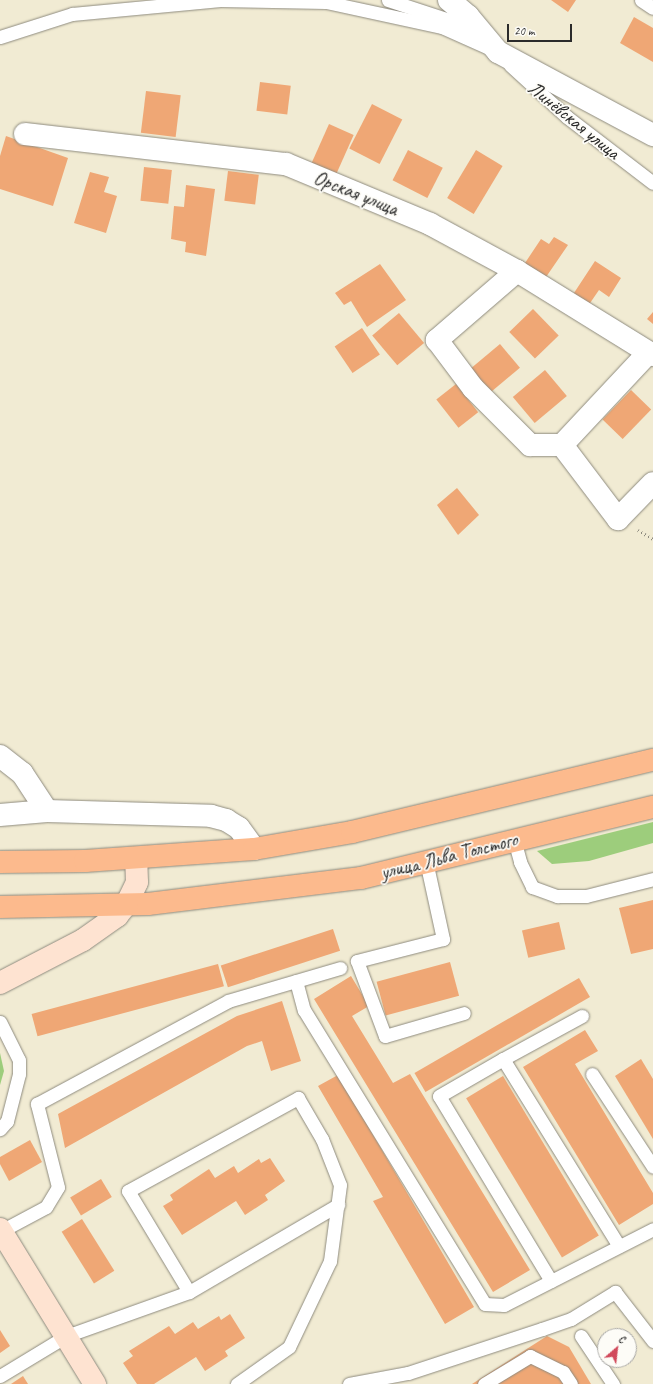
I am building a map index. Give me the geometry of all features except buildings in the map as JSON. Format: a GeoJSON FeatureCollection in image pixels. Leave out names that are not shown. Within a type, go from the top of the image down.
{"type":"FeatureCollection","features":[{"type":"Feature","properties":{"kind":"main road"},"geometry":{"type":"LineString","coordinates":[[0,862],[136,858],[254,849],[352,832],[653,760]]}},
{"type":"Feature","properties":{"kind":"main road","name":"улица Льва Толстого"},"geometry":{"type":"LineString","coordinates":[[0,907],[126,905],[362,878],[514,839],[653,807]]}},
{"type":"Feature","properties":{"kind":"street","name":"Линёвская улица"},"geometry":{"type":"LineString","coordinates":[[449,0],[480,30],[498,52],[653,134]]}},
{"type":"Feature","properties":{"kind":"street","name":"Орская улица"},"geometry":{"type":"LineString","coordinates":[[24,134],[286,164],[430,224],[517,271],[650,354]]}},
{"type":"Feature","properties":{"kind":"street"},"geometry":{"type":"LineString","coordinates":[[517,271],[437,340],[473,388],[530,445],[562,445],[650,354]]}},
{"type":"Feature","properties":{"kind":"street"},"geometry":{"type":"LineString","coordinates":[[562,445],[618,519],[653,483]]}},
{"type":"Feature","properties":{"kind":"street"},"geometry":{"type":"LineString","coordinates":[[0,756],[22,773],[46,811]]}},
{"type":"Feature","properties":{"kind":"street"},"geometry":{"type":"LineString","coordinates":[[0,815],[46,811],[211,816],[226,820],[239,828],[254,849]]}},
{"type":"Feature","properties":{"kind":"street"},"geometry":{"type":"LineString","coordinates":[[0,983],[83,940],[117,916],[126,905],[137,882],[136,858]]}},
{"type":"Feature","properties":{"kind":"street"},"geometry":{"type":"LineString","coordinates":[[0,1230],[95,1384]]}},
{"type":"Feature","properties":{"kind":"lane","name":"Линёвская улица"},"geometry":{"type":"LineString","coordinates":[[0,38],[72,14],[220,0],[326,2],[442,27],[498,52],[526,82],[567,117],[653,183]]}},
{"type":"Feature","properties":{"kind":"lane"},"geometry":{"type":"LineString","coordinates":[[388,0],[480,30]]}},
{"type":"Feature","properties":{"kind":"lane"},"geometry":{"type":"LineString","coordinates":[[641,0],[653,8]]}},
{"type":"Feature","properties":{"kind":"lane"},"geometry":{"type":"LineString","coordinates":[[514,839],[520,862],[532,887],[557,896],[586,896],[653,879]]}},
{"type":"Feature","properties":{"kind":"lane"},"geometry":{"type":"LineString","coordinates":[[426,861],[443,940],[357,961],[384,1036],[464,1013]]}},
{"type":"Feature","properties":{"kind":"lane"},"geometry":{"type":"LineString","coordinates":[[0,1230],[46,1207],[58,1187],[44,1138],[37,1104],[228,1001],[340,968]]}},
{"type":"Feature","properties":{"kind":"lane"},"geometry":{"type":"LineString","coordinates":[[296,981],[304,1010],[485,1304],[504,1305],[653,1229]]}},
{"type":"Feature","properties":{"kind":"lane"},"geometry":{"type":"LineString","coordinates":[[551,1281],[439,1096],[503,1058],[582,1016]]}},
{"type":"Feature","properties":{"kind":"lane"},"geometry":{"type":"LineString","coordinates":[[0,1022],[19,1060],[19,1074],[7,1121],[0,1129]]}},
{"type":"Feature","properties":{"kind":"lane"},"geometry":{"type":"LineString","coordinates":[[503,1058],[619,1246]]}},
{"type":"Feature","properties":{"kind":"lane"},"geometry":{"type":"LineString","coordinates":[[592,1074],[653,1167]]}},
{"type":"Feature","properties":{"kind":"lane"},"geometry":{"type":"LineString","coordinates":[[188,1292],[128,1191],[298,1098],[322,1139],[340,1185],[330,1261],[289,1347],[237,1384]]}},
{"type":"Feature","properties":{"kind":"lane"},"geometry":{"type":"LineString","coordinates":[[0,1376],[66,1336],[188,1292],[338,1205]]}},
{"type":"Feature","properties":{"kind":"lane"},"geometry":{"type":"LineString","coordinates":[[349,1384],[408,1374],[571,1319],[615,1292],[653,1341]]}},
{"type":"Feature","properties":{"kind":"lane"},"geometry":{"type":"LineString","coordinates":[[581,1336],[613,1384]]}},
{"type":"Feature","properties":{"kind":"lane"},"geometry":{"type":"LineString","coordinates":[[484,1384],[530,1356],[563,1372],[571,1384]]}},
{"type":"Feature","properties":{"kind":"green space"},"geometry":{"type":"Polygon","coordinates":[[[653,822],[653,843],[589,861],[552,864],[537,851],[653,822]]]}},
{"type":"Feature","properties":{"kind":"green space"},"geometry":{"type":"Polygon","coordinates":[[[0,1053],[4,1071],[0,1085],[0,1053]]]}}]}
